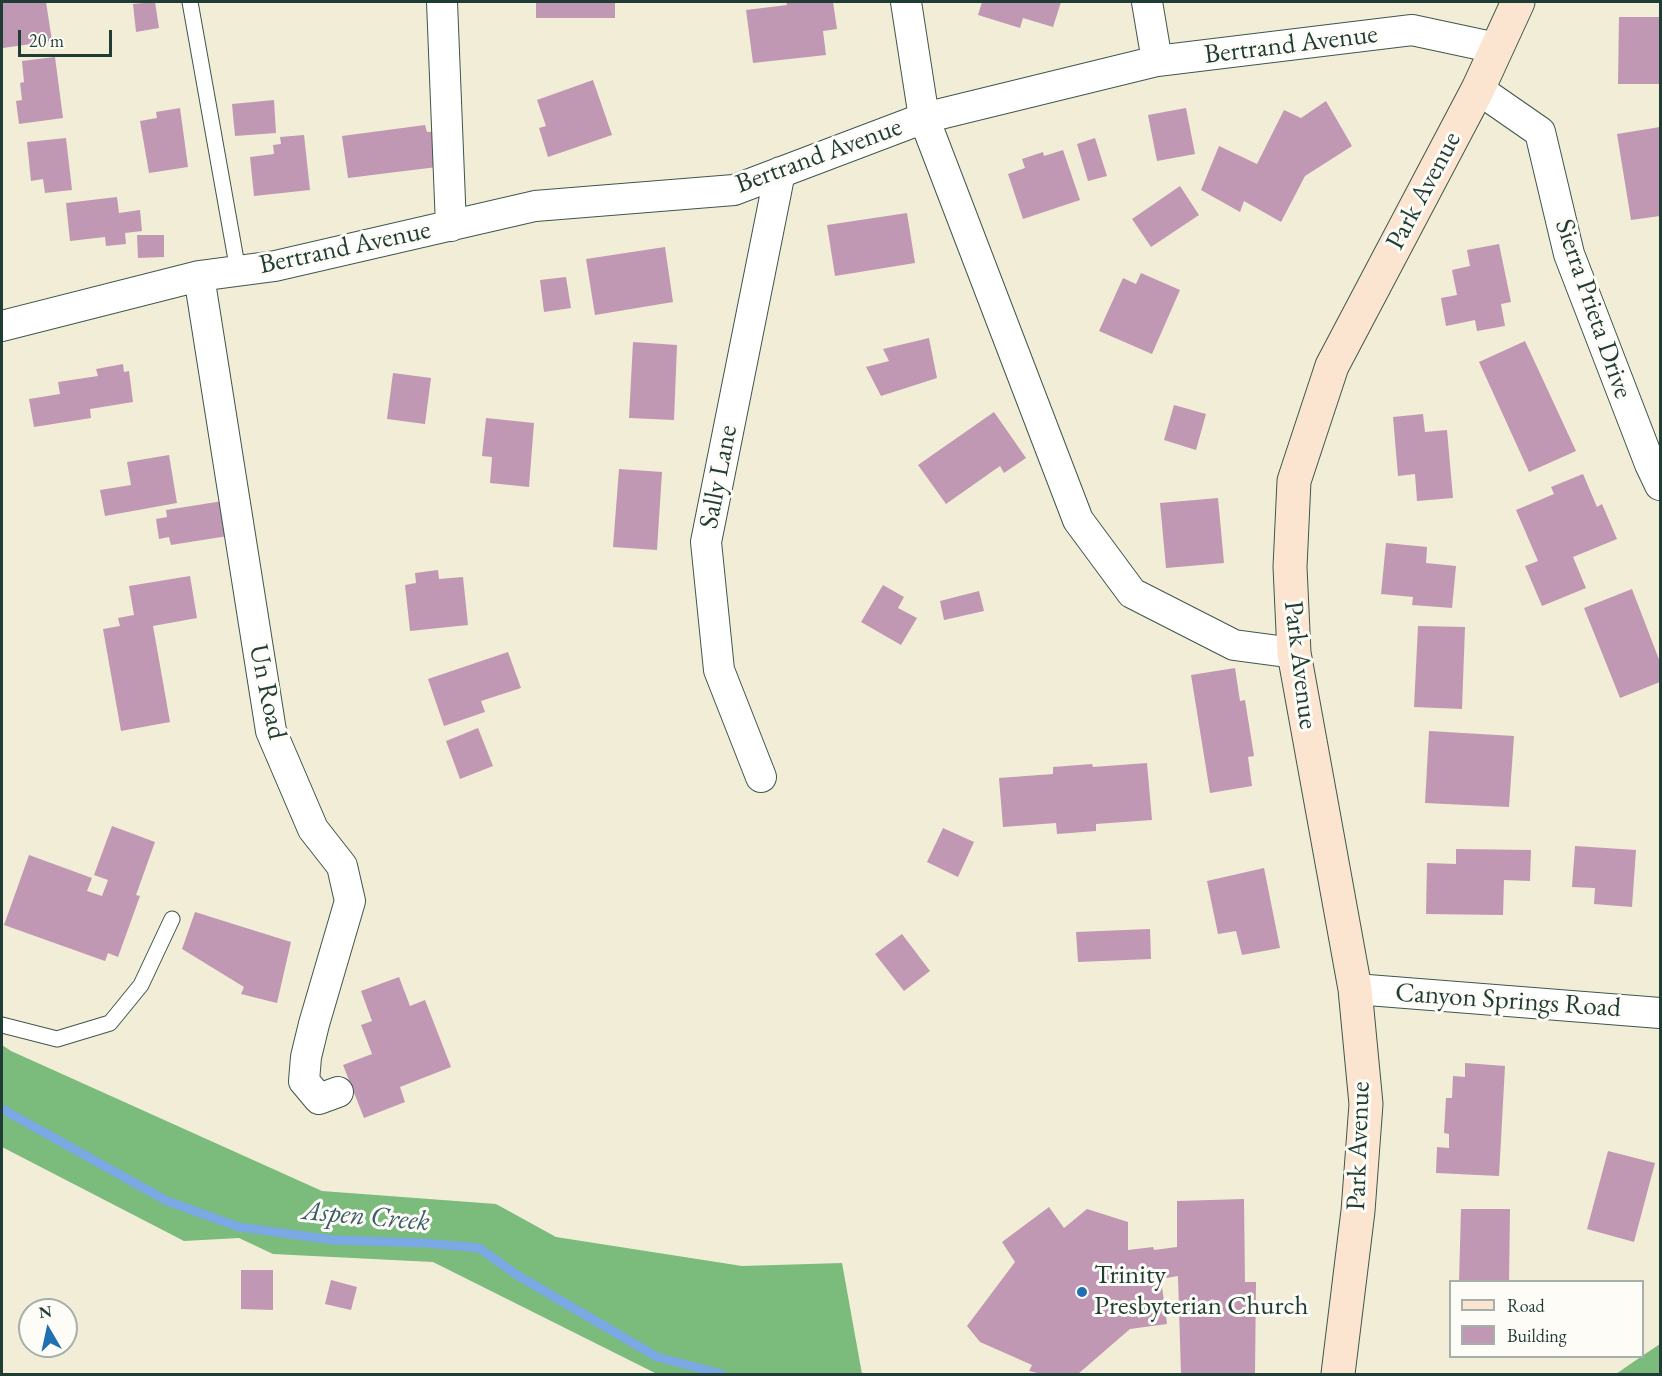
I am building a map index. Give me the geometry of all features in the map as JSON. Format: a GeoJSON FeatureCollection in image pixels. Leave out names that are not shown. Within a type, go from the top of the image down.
{"type":"FeatureCollection","features":[{"type":"Feature","properties":{"kind":"street"},"geometry":{"type":"LineString","coordinates":[[442,2],[451,226]]}},
{"type":"Feature","properties":{"kind":"street"},"geometry":{"type":"LineString","coordinates":[[906,2],[924,118],[1078,520],[1132,593],[1234,645],[1294,653]]}},
{"type":"Feature","properties":{"kind":"street"},"geometry":{"type":"LineString","coordinates":[[1147,2],[1158,61]]}},
{"type":"Feature","properties":{"kind":"street","name":"Park Avenue"},"geometry":{"type":"LineString","coordinates":[[1338,1374],[1358,1210],[1366,1104],[1355,989],[1294,653],[1290,567],[1294,481],[1332,366],[1478,89],[1518,2]]}},
{"type":"Feature","properties":{"kind":"street","name":"Bertrand Avenue"},"geometry":{"type":"LineString","coordinates":[[2,326],[199,276],[275,266],[535,206],[734,190],[924,118],[1158,61],[1412,30],[1496,48]]}},
{"type":"Feature","properties":{"kind":"street","name":"Sierra Prieta Drive"},"geometry":{"type":"LineString","coordinates":[[1478,89],[1540,132],[1569,254],[1660,485]]}},
{"type":"Feature","properties":{"kind":"street","name":"Sally Lane"},"geometry":{"type":"LineString","coordinates":[[761,777],[719,670],[706,542],[780,172]]}},
{"type":"Feature","properties":{"kind":"street","name":"Un Road"},"geometry":{"type":"LineString","coordinates":[[199,276],[271,731],[313,829],[342,866],[350,902],[314,1024],[306,1057],[304,1081],[319,1098],[338,1092]]}},
{"type":"Feature","properties":{"kind":"street","name":"Canyon Springs Road"},"geometry":{"type":"LineString","coordinates":[[1355,989],[1660,1013]]}},
{"type":"Feature","properties":{"kind":"lane"},"geometry":{"type":"LineString","coordinates":[[190,2],[238,271]]}},
{"type":"Feature","properties":{"kind":"lane"},"geometry":{"type":"LineString","coordinates":[[2,1025],[57,1039],[110,1023],[141,985],[172,920]]}},
{"type":"Feature","properties":{"kind":"green space"},"geometry":{"type":"Polygon","coordinates":[[[2,1045],[322,1191],[496,1204],[556,1237],[742,1266],[842,1263],[862,1374],[657,1374],[433,1262],[273,1254],[239,1238],[184,1241],[2,1147],[2,1045]]]}},
{"type":"Feature","properties":{"kind":"green space"},"geometry":{"type":"Polygon","coordinates":[[[1660,1344],[1660,1374],[1616,1374],[1639,1358],[1644,1358],[1644,1355],[1660,1344]]]}},
{"type":"Feature","properties":{"kind":"building"},"geometry":{"type":"Polygon","coordinates":[[[2,2],[46,2],[52,41],[3,48],[2,2]]]}},
{"type":"Feature","properties":{"kind":"building"},"geometry":{"type":"Polygon","coordinates":[[[155,2],[159,28],[136,32],[133,4],[155,2]]]}},
{"type":"Feature","properties":{"kind":"building"},"geometry":{"type":"Polygon","coordinates":[[[536,2],[615,2],[615,18],[536,18],[536,2]]]}},
{"type":"Feature","properties":{"kind":"building"},"geometry":{"type":"Polygon","coordinates":[[[786,2],[833,2],[837,29],[823,31],[826,55],[753,63],[746,10],[787,5],[786,2]]]}},
{"type":"Feature","properties":{"kind":"building"},"geometry":{"type":"Polygon","coordinates":[[[982,2],[1061,2],[1053,27],[1023,18],[1020,28],[978,15],[982,2]]]}},
{"type":"Feature","properties":{"kind":"building"},"geometry":{"type":"Polygon","coordinates":[[[1619,17],[1660,17],[1660,84],[1618,84],[1619,17]]]}},
{"type":"Feature","properties":{"kind":"building"},"geometry":{"type":"Polygon","coordinates":[[[55,57],[63,118],[19,124],[16,101],[22,100],[20,83],[24,82],[22,61],[55,57]]]}},
{"type":"Feature","properties":{"kind":"building"},"geometry":{"type":"Polygon","coordinates":[[[593,80],[612,135],[548,157],[539,128],[546,126],[537,100],[593,80]]]}},
{"type":"Feature","properties":{"kind":"building"},"geometry":{"type":"Polygon","coordinates":[[[274,100],[276,133],[235,136],[232,104],[274,100]]]}},
{"type":"Feature","properties":{"kind":"building"},"geometry":{"type":"Polygon","coordinates":[[[1326,101],[1352,146],[1305,176],[1281,222],[1244,201],[1240,212],[1201,190],[1219,146],[1257,164],[1284,110],[1301,118],[1326,101]]]}},
{"type":"Feature","properties":{"kind":"building"},"geometry":{"type":"Polygon","coordinates":[[[180,108],[188,167],[149,173],[140,121],[157,118],[156,112],[180,108]]]}},
{"type":"Feature","properties":{"kind":"building"},"geometry":{"type":"Polygon","coordinates":[[[1186,108],[1195,154],[1157,161],[1148,115],[1186,108]]]}},
{"type":"Feature","properties":{"kind":"building"},"geometry":{"type":"Polygon","coordinates":[[[425,125],[427,132],[440,131],[445,166],[348,178],[342,136],[425,125]]]}},
{"type":"Feature","properties":{"kind":"building"},"geometry":{"type":"Polygon","coordinates":[[[1660,127],[1660,216],[1631,220],[1617,134],[1660,127]]]}},
{"type":"Feature","properties":{"kind":"building"},"geometry":{"type":"Polygon","coordinates":[[[304,135],[310,190],[254,196],[250,157],[274,154],[273,145],[281,144],[280,137],[304,135]]]}},
{"type":"Feature","properties":{"kind":"building"},"geometry":{"type":"Polygon","coordinates":[[[66,138],[72,190],[45,193],[43,179],[31,181],[27,142],[66,138]]]}},
{"type":"Feature","properties":{"kind":"building"},"geometry":{"type":"Polygon","coordinates":[[[1095,138],[1107,176],[1088,181],[1077,144],[1095,138]]]}},
{"type":"Feature","properties":{"kind":"building"},"geometry":{"type":"Polygon","coordinates":[[[1063,150],[1080,200],[1023,219],[1008,174],[1025,168],[1022,159],[1043,152],[1044,156],[1063,150]]]}},
{"type":"Feature","properties":{"kind":"building"},"geometry":{"type":"Polygon","coordinates":[[[1180,186],[1199,215],[1151,247],[1132,219],[1180,186]]]}},
{"type":"Feature","properties":{"kind":"building"},"geometry":{"type":"Polygon","coordinates":[[[117,197],[119,213],[140,210],[142,231],[125,233],[126,244],[106,246],[105,237],[70,241],[66,203],[117,197]]]}},
{"type":"Feature","properties":{"kind":"building"},"geometry":{"type":"Polygon","coordinates":[[[907,213],[915,263],[835,276],[827,225],[907,213]]]}},
{"type":"Feature","properties":{"kind":"building"},"geometry":{"type":"Polygon","coordinates":[[[137,235],[164,235],[164,257],[138,258],[137,235]]]}},
{"type":"Feature","properties":{"kind":"building"},"geometry":{"type":"Polygon","coordinates":[[[1499,244],[1511,302],[1501,304],[1505,326],[1477,331],[1475,320],[1446,326],[1441,298],[1457,295],[1452,270],[1470,266],[1467,250],[1499,244]]]}},
{"type":"Feature","properties":{"kind":"building"},"geometry":{"type":"Polygon","coordinates":[[[665,247],[673,302],[595,315],[586,259],[665,247]]]}},
{"type":"Feature","properties":{"kind":"building"},"geometry":{"type":"Polygon","coordinates":[[[1141,273],[1180,290],[1152,354],[1099,331],[1123,278],[1136,284],[1141,273]]]}},
{"type":"Feature","properties":{"kind":"building"},"geometry":{"type":"Polygon","coordinates":[[[566,277],[571,308],[544,312],[540,280],[566,277]]]}},
{"type":"Feature","properties":{"kind":"building"},"geometry":{"type":"Polygon","coordinates":[[[929,338],[937,378],[881,396],[866,367],[889,361],[883,349],[929,338]]]}},
{"type":"Feature","properties":{"kind":"building"},"geometry":{"type":"Polygon","coordinates":[[[1525,341],[1576,451],[1529,472],[1479,362],[1525,341]]]}},
{"type":"Feature","properties":{"kind":"building"},"geometry":{"type":"Polygon","coordinates":[[[633,342],[677,345],[674,420],[629,418],[633,342]]]}},
{"type":"Feature","properties":{"kind":"building"},"geometry":{"type":"Polygon","coordinates":[[[123,364],[124,372],[129,371],[133,402],[90,409],[91,418],[34,427],[29,399],[60,394],[58,382],[98,376],[96,369],[123,364]]]}},
{"type":"Feature","properties":{"kind":"building"},"geometry":{"type":"Polygon","coordinates":[[[393,373],[431,378],[425,424],[387,419],[393,373]]]}},
{"type":"Feature","properties":{"kind":"building"},"geometry":{"type":"Polygon","coordinates":[[[1174,405],[1206,414],[1196,450],[1164,440],[1174,405]]]}},
{"type":"Feature","properties":{"kind":"building"},"geometry":{"type":"Polygon","coordinates":[[[994,412],[1026,458],[1004,473],[1000,466],[946,504],[918,465],[994,412]]]}},
{"type":"Feature","properties":{"kind":"building"},"geometry":{"type":"Polygon","coordinates":[[[1423,414],[1425,432],[1447,430],[1453,498],[1417,501],[1415,474],[1398,476],[1393,417],[1423,414]]]}},
{"type":"Feature","properties":{"kind":"building"},"geometry":{"type":"Polygon","coordinates":[[[486,418],[534,423],[529,487],[490,483],[492,457],[482,456],[486,418]]]}},
{"type":"Feature","properties":{"kind":"building"},"geometry":{"type":"Polygon","coordinates":[[[169,455],[177,503],[105,516],[100,490],[131,485],[127,462],[169,455]]]}},
{"type":"Feature","properties":{"kind":"building"},"geometry":{"type":"Polygon","coordinates":[[[619,469],[662,472],[657,550],[613,547],[619,469]]]}},
{"type":"Feature","properties":{"kind":"building"},"geometry":{"type":"Polygon","coordinates":[[[1583,474],[1597,507],[1602,504],[1617,539],[1573,557],[1586,588],[1542,606],[1525,566],[1538,561],[1516,510],[1554,494],[1551,487],[1583,474]]]}},
{"type":"Feature","properties":{"kind":"building"},"geometry":{"type":"Polygon","coordinates":[[[1218,498],[1224,563],[1166,568],[1160,503],[1218,498]]]}},
{"type":"Feature","properties":{"kind":"building"},"geometry":{"type":"Polygon","coordinates":[[[229,500],[234,535],[171,545],[169,537],[159,539],[156,519],[167,517],[166,510],[229,500]]]}},
{"type":"Feature","properties":{"kind":"building"},"geometry":{"type":"Polygon","coordinates":[[[1386,543],[1427,547],[1426,563],[1456,566],[1452,608],[1412,605],[1413,597],[1381,594],[1386,543]]]}},
{"type":"Feature","properties":{"kind":"building"},"geometry":{"type":"Polygon","coordinates":[[[438,570],[439,579],[463,577],[468,625],[410,631],[405,585],[416,583],[415,573],[438,570]]]}},
{"type":"Feature","properties":{"kind":"building"},"geometry":{"type":"Polygon","coordinates":[[[190,576],[197,618],[153,626],[170,722],[121,731],[103,629],[120,626],[118,618],[134,615],[129,586],[190,576]]]}},
{"type":"Feature","properties":{"kind":"building"},"geometry":{"type":"Polygon","coordinates":[[[883,585],[904,597],[898,608],[917,618],[901,645],[861,622],[883,585]]]}},
{"type":"Feature","properties":{"kind":"building"},"geometry":{"type":"Polygon","coordinates":[[[1632,589],[1660,662],[1660,682],[1620,698],[1584,608],[1632,589]]]}},
{"type":"Feature","properties":{"kind":"building"},"geometry":{"type":"Polygon","coordinates":[[[979,591],[984,611],[944,620],[940,601],[979,591]]]}},
{"type":"Feature","properties":{"kind":"building"},"geometry":{"type":"Polygon","coordinates":[[[1418,626],[1465,627],[1462,709],[1414,707],[1418,626]]]}},
{"type":"Feature","properties":{"kind":"building"},"geometry":{"type":"Polygon","coordinates":[[[508,652],[521,688],[481,701],[485,712],[444,726],[428,679],[508,652]]]}},
{"type":"Feature","properties":{"kind":"building"},"geometry":{"type":"Polygon","coordinates":[[[1235,668],[1240,701],[1245,700],[1254,756],[1248,757],[1252,786],[1210,793],[1191,675],[1235,668]]]}},
{"type":"Feature","properties":{"kind":"building"},"geometry":{"type":"Polygon","coordinates":[[[478,728],[493,766],[460,779],[446,741],[478,728]]]}},
{"type":"Feature","properties":{"kind":"building"},"geometry":{"type":"Polygon","coordinates":[[[1429,731],[1514,736],[1509,807],[1425,803],[1429,731]]]}},
{"type":"Feature","properties":{"kind":"building"},"geometry":{"type":"Polygon","coordinates":[[[1147,763],[1152,820],[1096,824],[1096,831],[1057,834],[1056,823],[1003,827],[999,778],[1053,774],[1053,767],[1147,763]]]}},
{"type":"Feature","properties":{"kind":"building"},"geometry":{"type":"Polygon","coordinates":[[[112,826],[155,842],[136,895],[140,896],[118,957],[108,953],[105,961],[4,925],[29,855],[92,878],[87,891],[102,896],[108,880],[94,875],[112,826]]]}},
{"type":"Feature","properties":{"kind":"building"},"geometry":{"type":"Polygon","coordinates":[[[943,828],[974,842],[958,877],[927,862],[943,828]]]}},
{"type":"Feature","properties":{"kind":"building"},"geometry":{"type":"Polygon","coordinates":[[[1575,846],[1636,850],[1632,907],[1594,904],[1595,888],[1572,887],[1575,846]]]}},
{"type":"Feature","properties":{"kind":"building"},"geometry":{"type":"Polygon","coordinates":[[[1456,849],[1531,850],[1530,881],[1504,880],[1503,915],[1426,914],[1427,863],[1456,864],[1456,849]]]}},
{"type":"Feature","properties":{"kind":"building"},"geometry":{"type":"Polygon","coordinates":[[[1264,868],[1280,948],[1242,955],[1236,931],[1218,934],[1207,881],[1264,868]]]}},
{"type":"Feature","properties":{"kind":"building"},"geometry":{"type":"Polygon","coordinates":[[[195,912],[291,942],[277,1003],[241,994],[244,987],[182,949],[195,912]]]}},
{"type":"Feature","properties":{"kind":"building"},"geometry":{"type":"Polygon","coordinates":[[[1150,929],[1151,959],[1078,962],[1076,932],[1150,929]]]}},
{"type":"Feature","properties":{"kind":"building"},"geometry":{"type":"Polygon","coordinates":[[[902,934],[930,971],[904,991],[875,954],[902,934]]]}},
{"type":"Feature","properties":{"kind":"building"},"geometry":{"type":"Polygon","coordinates":[[[399,977],[410,1006],[425,1000],[451,1067],[400,1087],[405,1102],[364,1118],[343,1065],[372,1054],[361,1025],[372,1021],[361,991],[399,977]]]}},
{"type":"Feature","properties":{"kind":"building"},"geometry":{"type":"Polygon","coordinates":[[[1465,1063],[1505,1066],[1499,1176],[1436,1173],[1437,1147],[1449,1148],[1449,1134],[1444,1133],[1446,1098],[1452,1098],[1453,1076],[1465,1077],[1465,1063]]]}},
{"type":"Feature","properties":{"kind":"building"},"geometry":{"type":"Polygon","coordinates":[[[1608,1151],[1655,1163],[1634,1242],[1587,1229],[1608,1151]]]}},
{"type":"Feature","properties":{"kind":"building"},"geometry":{"type":"Polygon","coordinates":[[[1244,1199],[1245,1282],[1256,1282],[1255,1373],[1181,1374],[1178,1276],[1161,1279],[1167,1324],[1130,1329],[1078,1374],[1042,1374],[1029,1371],[1032,1365],[980,1342],[967,1326],[1015,1262],[1002,1242],[1049,1207],[1064,1228],[1087,1209],[1128,1222],[1128,1250],[1153,1247],[1154,1250],[1177,1247],[1177,1201],[1244,1199]]]}},
{"type":"Feature","properties":{"kind":"building"},"geometry":{"type":"Polygon","coordinates":[[[1461,1209],[1510,1209],[1509,1280],[1459,1280],[1461,1209]]]}},
{"type":"Feature","properties":{"kind":"building"},"geometry":{"type":"Polygon","coordinates":[[[241,1270],[273,1270],[273,1310],[241,1309],[241,1270]]]}},
{"type":"Feature","properties":{"kind":"building"},"geometry":{"type":"Polygon","coordinates":[[[331,1280],[357,1287],[351,1310],[325,1304],[331,1280]]]}},
{"type":"Feature","properties":{"kind":"waterway","name":"Aspen Creek"},"geometry":{"type":"LineString","coordinates":[[2,1109],[167,1201],[239,1227],[333,1240],[425,1243],[479,1248],[517,1275],[657,1357],[722,1374]]}},
{"type":"Feature","properties":{"kind":"place","name":"Trinity Presbyterian Church"},"geometry":{"type":"Point","coordinates":[1082,1292]}}]}
